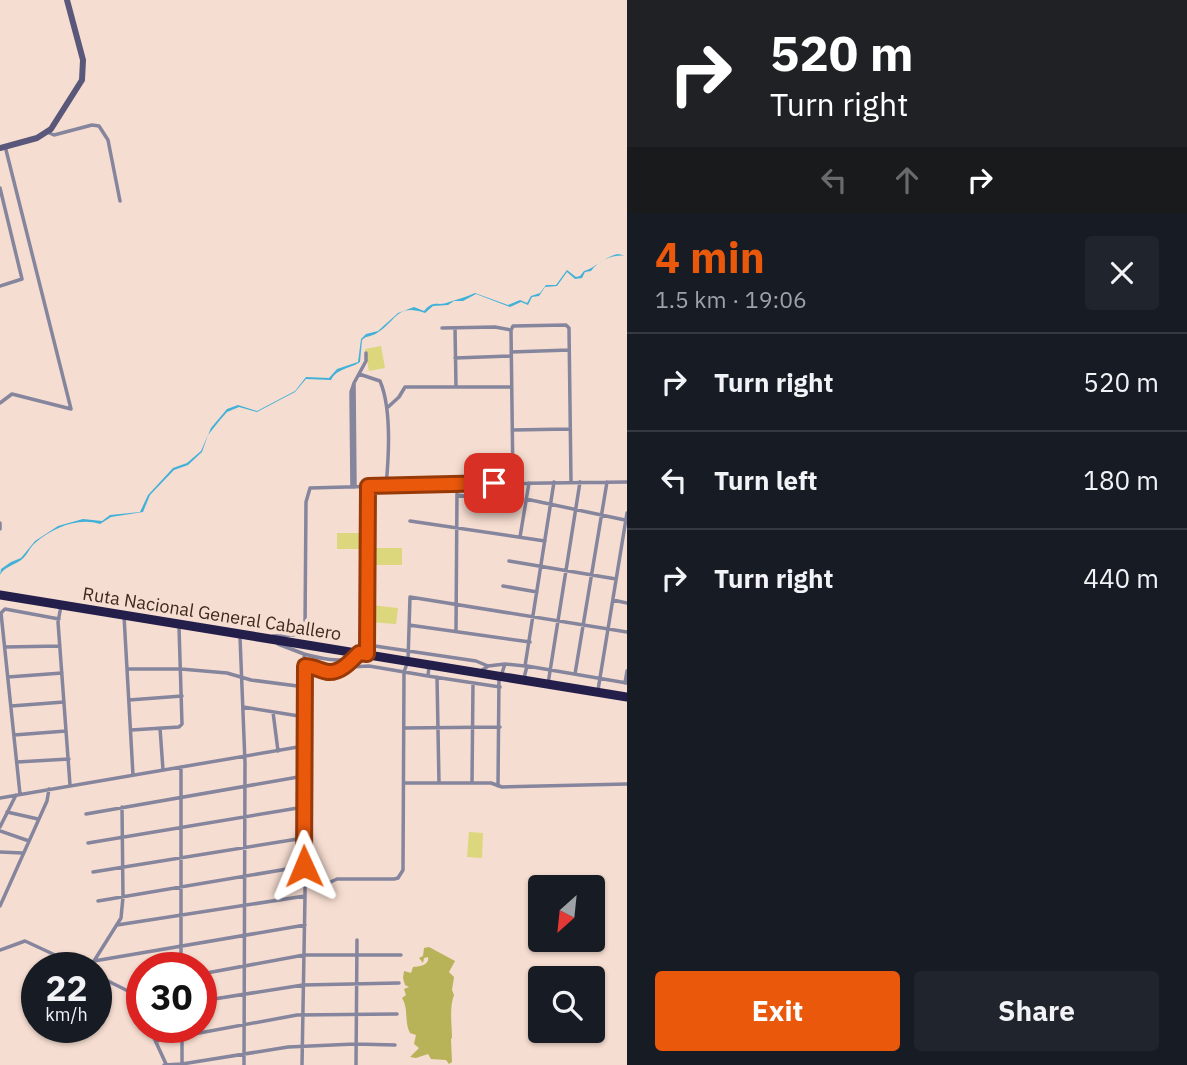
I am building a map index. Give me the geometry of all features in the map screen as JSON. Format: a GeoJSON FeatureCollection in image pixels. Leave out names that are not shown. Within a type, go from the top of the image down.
{"type":"FeatureCollection","features":[{"type":"Feature","properties":{"kind":"highway","name":"Ruta Nacional General Caballero"},"geometry":{"type":"LineString","coordinates":[[0,595],[269,639],[408,657],[478,673],[627,697]]}},
{"type":"Feature","properties":{"kind":"street"},"geometry":{"type":"LineString","coordinates":[[0,403],[12,394],[71,409],[2,147],[37,138],[47,132],[77,89],[83,70],[67,0]]}},
{"type":"Feature","properties":{"kind":"street"},"geometry":{"type":"LineString","coordinates":[[47,132],[54,135],[92,125],[99,126],[108,140],[120,201]]}},
{"type":"Feature","properties":{"kind":"street"},"geometry":{"type":"LineString","coordinates":[[0,188],[22,279],[0,286]]}},
{"type":"Feature","properties":{"kind":"street"},"geometry":{"type":"LineString","coordinates":[[513,483],[511,330],[513,326],[566,325],[569,328],[571,482]]}},
{"type":"Feature","properties":{"kind":"street"},"geometry":{"type":"LineString","coordinates":[[442,328],[502,327],[511,330]]}},
{"type":"Feature","properties":{"kind":"street"},"geometry":{"type":"LineString","coordinates":[[455,328],[456,387]]}},
{"type":"Feature","properties":{"kind":"street"},"geometry":{"type":"LineString","coordinates":[[455,358],[569,350]]}},
{"type":"Feature","properties":{"kind":"street"},"geometry":{"type":"LineString","coordinates":[[354,487],[354,383],[366,361],[366,353]]}},
{"type":"Feature","properties":{"kind":"street"},"geometry":{"type":"LineString","coordinates":[[359,374],[380,381],[387,408],[386,486]]}},
{"type":"Feature","properties":{"kind":"street"},"geometry":{"type":"LineString","coordinates":[[387,408],[405,387],[511,387]]}},
{"type":"Feature","properties":{"kind":"street"},"geometry":{"type":"LineString","coordinates":[[512,430],[570,429]]}},
{"type":"Feature","properties":{"kind":"street"},"geometry":{"type":"LineString","coordinates":[[523,680],[554,482]]}},
{"type":"Feature","properties":{"kind":"street"},"geometry":{"type":"LineString","coordinates":[[548,684],[580,482]]}},
{"type":"Feature","properties":{"kind":"street"},"geometry":{"type":"LineString","coordinates":[[575,674],[607,482]]}},
{"type":"Feature","properties":{"kind":"street"},"geometry":{"type":"LineString","coordinates":[[269,639],[279,634],[293,635],[302,632],[305,626],[307,492],[310,488],[627,482]]}},
{"type":"Feature","properties":{"kind":"street"},"geometry":{"type":"LineString","coordinates":[[520,537],[529,483]]}},
{"type":"Feature","properties":{"kind":"street"},"geometry":{"type":"LineString","coordinates":[[455,484],[456,630]]}},
{"type":"Feature","properties":{"kind":"street"},"geometry":{"type":"LineString","coordinates":[[340,670],[362,653],[366,638],[368,486]]}},
{"type":"Feature","properties":{"kind":"street"},"geometry":{"type":"LineString","coordinates":[[457,495],[502,501]]}},
{"type":"Feature","properties":{"kind":"street"},"geometry":{"type":"LineString","coordinates":[[526,499],[626,520]]}},
{"type":"Feature","properties":{"kind":"street"},"geometry":{"type":"LineString","coordinates":[[598,692],[627,513]]}},
{"type":"Feature","properties":{"kind":"street"},"geometry":{"type":"LineString","coordinates":[[410,520],[545,541]]}},
{"type":"Feature","properties":{"kind":"street"},"geometry":{"type":"LineString","coordinates":[[0,523],[0,529]]}},
{"type":"Feature","properties":{"kind":"street"},"geometry":{"type":"LineString","coordinates":[[509,561],[616,579]]}},
{"type":"Feature","properties":{"kind":"street"},"geometry":{"type":"LineString","coordinates":[[503,586],[537,592]]}},
{"type":"Feature","properties":{"kind":"street"},"geometry":{"type":"LineString","coordinates":[[305,884],[324,885],[337,879],[398,878],[403,870],[404,672],[408,657],[410,597],[627,632]]}},
{"type":"Feature","properties":{"kind":"street"},"geometry":{"type":"LineString","coordinates":[[613,600],[627,603]]}},
{"type":"Feature","properties":{"kind":"street"},"geometry":{"type":"LineString","coordinates":[[61,605],[60,646],[70,785]]}},
{"type":"Feature","properties":{"kind":"street"},"geometry":{"type":"LineString","coordinates":[[29,841],[0,829],[18,795],[2,610],[59,619]]}},
{"type":"Feature","properties":{"kind":"street"},"geometry":{"type":"LineString","coordinates":[[124,616],[133,775]]}},
{"type":"Feature","properties":{"kind":"street"},"geometry":{"type":"LineString","coordinates":[[130,730],[160,729],[182,724],[179,624]]}},
{"type":"Feature","properties":{"kind":"street"},"geometry":{"type":"LineString","coordinates":[[409,625],[530,642]]}},
{"type":"Feature","properties":{"kind":"street"},"geometry":{"type":"LineString","coordinates":[[240,634],[245,785],[244,1065]]}},
{"type":"Feature","properties":{"kind":"street"},"geometry":{"type":"LineString","coordinates":[[269,639],[306,655],[326,659],[362,653]]}},
{"type":"Feature","properties":{"kind":"street"},"geometry":{"type":"LineString","coordinates":[[5,647],[60,646]]}},
{"type":"Feature","properties":{"kind":"street"},"geometry":{"type":"LineString","coordinates":[[302,1065],[306,655]]}},
{"type":"Feature","properties":{"kind":"street"},"geometry":{"type":"LineString","coordinates":[[306,655],[314,666]]}},
{"type":"Feature","properties":{"kind":"street"},"geometry":{"type":"LineString","coordinates":[[408,657],[476,662],[488,666],[525,666],[626,683],[627,671]]}},
{"type":"Feature","properties":{"kind":"street"},"geometry":{"type":"LineString","coordinates":[[428,676],[430,664]]}},
{"type":"Feature","properties":{"kind":"street"},"geometry":{"type":"LineString","coordinates":[[498,786],[500,676],[505,664]]}},
{"type":"Feature","properties":{"kind":"street"},"geometry":{"type":"LineString","coordinates":[[305,666],[314,666],[329,672],[360,666],[501,687]]}},
{"type":"Feature","properties":{"kind":"street"},"geometry":{"type":"LineString","coordinates":[[478,673],[488,666]]}},
{"type":"Feature","properties":{"kind":"street"},"geometry":{"type":"LineString","coordinates":[[127,669],[181,669],[241,675],[251,680],[305,687]]}},
{"type":"Feature","properties":{"kind":"street"},"geometry":{"type":"LineString","coordinates":[[8,677],[62,673]]}},
{"type":"Feature","properties":{"kind":"street"},"geometry":{"type":"LineString","coordinates":[[437,677],[439,783]]}},
{"type":"Feature","properties":{"kind":"street"},"geometry":{"type":"LineString","coordinates":[[472,783],[473,683]]}},
{"type":"Feature","properties":{"kind":"street"},"geometry":{"type":"LineString","coordinates":[[129,700],[182,696]]}},
{"type":"Feature","properties":{"kind":"street"},"geometry":{"type":"LineString","coordinates":[[11,706],[64,702]]}},
{"type":"Feature","properties":{"kind":"street"},"geometry":{"type":"LineString","coordinates":[[243,707],[305,717]]}},
{"type":"Feature","properties":{"kind":"street"},"geometry":{"type":"LineString","coordinates":[[273,712],[278,751]]}},
{"type":"Feature","properties":{"kind":"street"},"geometry":{"type":"LineString","coordinates":[[404,728],[500,727]]}},
{"type":"Feature","properties":{"kind":"street"},"geometry":{"type":"LineString","coordinates":[[160,729],[163,769]]}},
{"type":"Feature","properties":{"kind":"street"},"geometry":{"type":"LineString","coordinates":[[14,735],[66,731]]}},
{"type":"Feature","properties":{"kind":"street"},"geometry":{"type":"LineString","coordinates":[[0,798],[304,746]]}},
{"type":"Feature","properties":{"kind":"street"},"geometry":{"type":"LineString","coordinates":[[16,762],[69,759]]}},
{"type":"Feature","properties":{"kind":"street"},"geometry":{"type":"LineString","coordinates":[[181,767],[181,952]]}},
{"type":"Feature","properties":{"kind":"street"},"geometry":{"type":"LineString","coordinates":[[86,814],[304,776]]}},
{"type":"Feature","properties":{"kind":"street"},"geometry":{"type":"LineString","coordinates":[[404,783],[491,783],[498,786],[627,783]]}},
{"type":"Feature","properties":{"kind":"street"},"geometry":{"type":"LineString","coordinates":[[0,906],[47,801],[49,789]]}},
{"type":"Feature","properties":{"kind":"street"},"geometry":{"type":"LineString","coordinates":[[100,952],[123,911],[122,807]]}},
{"type":"Feature","properties":{"kind":"street"},"geometry":{"type":"LineString","coordinates":[[88,843],[304,807]]}},
{"type":"Feature","properties":{"kind":"street"},"geometry":{"type":"LineString","coordinates":[[7,812],[38,819]]}},
{"type":"Feature","properties":{"kind":"street"},"geometry":{"type":"LineString","coordinates":[[93,872],[304,838]]}},
{"type":"Feature","properties":{"kind":"street"},"geometry":{"type":"LineString","coordinates":[[0,859],[1,852],[23,853]]}},
{"type":"Feature","properties":{"kind":"street"},"geometry":{"type":"LineString","coordinates":[[98,901],[304,866]]}},
{"type":"Feature","properties":{"kind":"street"},"geometry":{"type":"LineString","coordinates":[[0,890],[7,890]]}},
{"type":"Feature","properties":{"kind":"street"},"geometry":{"type":"LineString","coordinates":[[117,925],[305,896]]}},
{"type":"Feature","properties":{"kind":"street"},"geometry":{"type":"LineString","coordinates":[[112,958],[304,925]]}},
{"type":"Feature","properties":{"kind":"street"},"geometry":{"type":"LineString","coordinates":[[356,1065],[357,940]]}},
{"type":"Feature","properties":{"kind":"street"},"geometry":{"type":"LineString","coordinates":[[0,950],[25,941],[49,952]]}},
{"type":"Feature","properties":{"kind":"street"},"geometry":{"type":"LineString","coordinates":[[217,971],[304,955],[401,955]]}},
{"type":"Feature","properties":{"kind":"street"},"geometry":{"type":"LineString","coordinates":[[217,998],[303,985],[399,983]]}},
{"type":"Feature","properties":{"kind":"street"},"geometry":{"type":"LineString","coordinates":[[217,1030],[303,1015],[397,1014]]}},
{"type":"Feature","properties":{"kind":"street"},"geometry":{"type":"LineString","coordinates":[[157,1043],[165,1065],[181,1065],[302,1046],[396,1045]]}},
{"type":"Feature","properties":{"kind":"street"},"geometry":{"type":"LineString","coordinates":[[181,1043],[181,1065]]}},
{"type":"Feature","properties":{"kind":"shaded area"},"geometry":{"type":"Polygon","coordinates":[[[381,346],[385,368],[369,371],[365,349],[381,346]]]}},
{"type":"Feature","properties":{"kind":"shaded area"},"geometry":{"type":"Polygon","coordinates":[[[337,533],[363,533],[363,549],[337,549],[337,533]]]}},
{"type":"Feature","properties":{"kind":"shaded area"},"geometry":{"type":"Polygon","coordinates":[[[374,548],[402,548],[402,565],[374,565],[374,548]]]}},
{"type":"Feature","properties":{"kind":"shaded area"},"geometry":{"type":"Polygon","coordinates":[[[370,605],[398,608],[396,624],[369,622],[370,605]]]}},
{"type":"Feature","properties":{"kind":"shaded area"},"geometry":{"type":"Polygon","coordinates":[[[469,832],[483,833],[482,858],[467,857],[469,832]]]}},
{"type":"Feature","properties":{"kind":"shaded area"},"geometry":{"type":"Polygon","coordinates":[[[429,947],[455,961],[449,972],[454,977],[454,995],[451,1011],[452,1062],[449,1064],[446,1060],[431,1059],[428,1054],[410,1057],[419,1048],[414,1044],[416,1035],[408,1029],[402,998],[406,995],[404,989],[409,987],[405,985],[404,971],[411,973],[413,967],[426,964],[428,957],[424,958],[423,963],[419,958],[423,956],[424,948],[429,947]]]}},
{"type":"Feature","properties":{"kind":"water"},"geometry":{"type":"Polygon","coordinates":[[[618,254],[627,256],[602,261],[591,271],[585,272],[582,278],[575,279],[567,272],[557,286],[545,287],[539,296],[532,297],[528,305],[521,302],[510,307],[476,294],[463,301],[433,306],[425,313],[415,310],[402,312],[377,333],[362,340],[360,362],[340,371],[331,380],[306,379],[295,392],[257,412],[239,407],[227,412],[208,435],[202,452],[188,465],[174,470],[150,495],[143,512],[111,517],[100,524],[83,522],[66,525],[35,543],[23,558],[0,575],[1,569],[21,558],[35,541],[58,526],[83,519],[102,521],[110,515],[140,512],[148,495],[173,468],[187,463],[201,451],[211,428],[227,409],[238,405],[257,411],[295,391],[306,377],[329,378],[337,369],[358,362],[361,339],[366,334],[378,331],[398,313],[414,307],[424,311],[433,304],[475,293],[508,305],[520,300],[527,303],[531,296],[540,293],[546,285],[556,285],[567,270],[576,277],[580,276],[584,271],[603,260],[618,254]]]}},
{"type":"Feature","properties":{"kind":"route"},"geometry":{"type":"LineString","coordinates":[[304,866],[305,666],[335,671],[340,670],[359,653],[367,654],[368,486],[494,483]]}}]}
